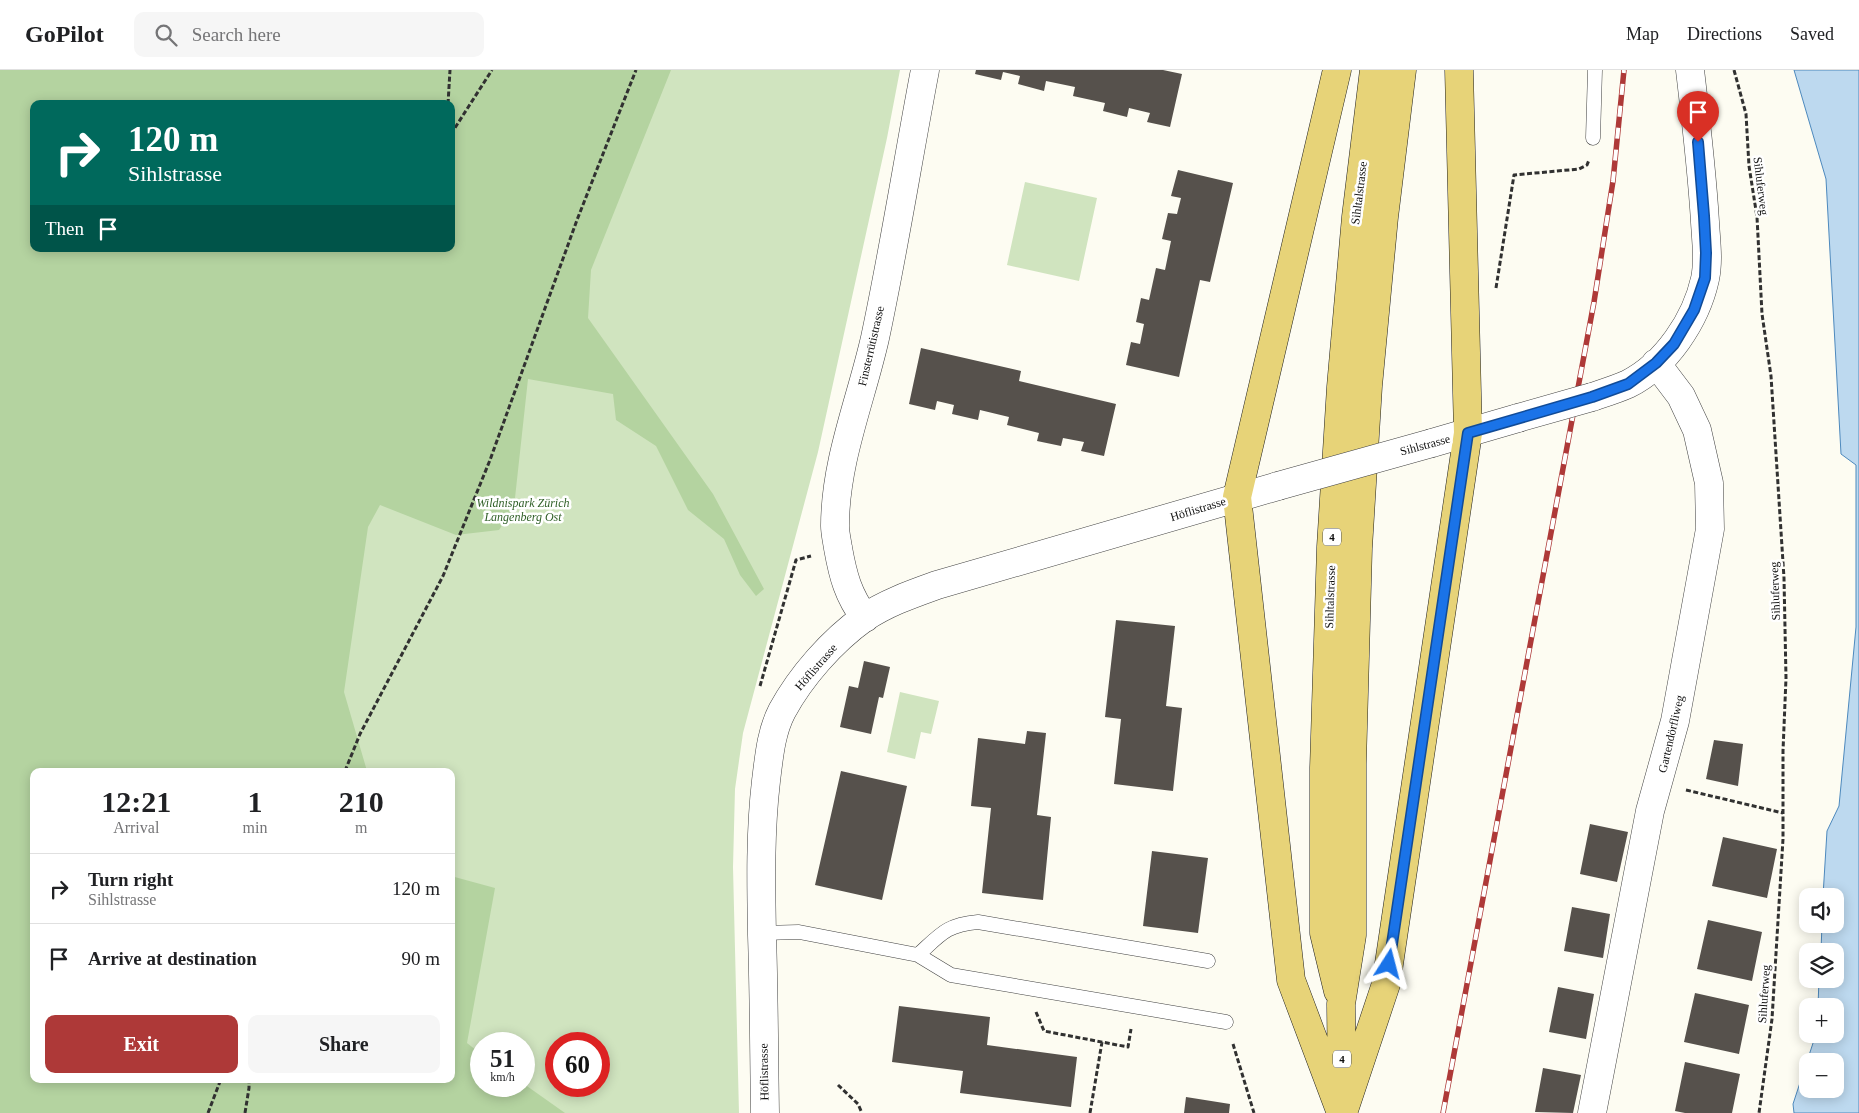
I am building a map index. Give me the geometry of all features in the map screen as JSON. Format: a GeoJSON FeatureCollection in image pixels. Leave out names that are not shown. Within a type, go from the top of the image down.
{"type":"FeatureCollection","features":[{"type":"Feature","properties":{"kind":"main road"},"geometry":{"type":"LineString","coordinates":[[1336,70],[1237,497],[1291,980],[1342,1113]]}},
{"type":"Feature","properties":{"kind":"main road","name":"Sihltalstrasse"},"geometry":{"type":"LineString","coordinates":[[1341,1004],[1324,933],[1324,768],[1331,547],[1341,387],[1354,236],[1374,70]]}},
{"type":"Feature","properties":{"kind":"main road","name":"Sihltalstrasse"},"geometry":{"type":"LineString","coordinates":[[1342,1113],[1341,1004],[1352,935],[1352,764],[1357,578],[1368,386],[1384,217],[1402,70]]}},
{"type":"Feature","properties":{"kind":"main road"},"geometry":{"type":"LineString","coordinates":[[1342,1113],[1386,984],[1468,433],[1459,70]]}},
{"type":"Feature","properties":{"kind":"street","name":"Finsterrütistrasse"},"geometry":{"type":"LineString","coordinates":[[865,618],[854,602],[844,578],[838,550],[835,528],[839,479],[850,426],[874,338],[925,70]]}},
{"type":"Feature","properties":{"kind":"street","name":"Sihlstrasse"},"geometry":{"type":"LineString","coordinates":[[1237,497],[1592,397],[1628,384],[1656,363],[1674,344],[1689,321],[1699,299],[1705,278],[1706,253],[1702,178],[1690,70]]}},
{"type":"Feature","properties":{"kind":"street","name":"Gartendörfliweg"},"geometry":{"type":"LineString","coordinates":[[1592,1113],[1650,811],[1675,721],[1708,538],[1710,492],[1704,456],[1697,430],[1681,396],[1656,363]]}},
{"type":"Feature","properties":{"kind":"street","name":"Höflistrasse"},"geometry":{"type":"LineString","coordinates":[[765,1113],[761,894],[762,813],[770,749],[782,712],[798,686],[831,647],[865,618],[900,599],[936,585],[1237,497]]}},
{"type":"Feature","properties":{"kind":"lane"},"geometry":{"type":"LineString","coordinates":[[1593,138],[1596,70]]}},
{"type":"Feature","properties":{"kind":"lane"},"geometry":{"type":"LineString","coordinates":[[918,955],[947,929],[962,923],[978,922],[1208,961]]}},
{"type":"Feature","properties":{"kind":"lane"},"geometry":{"type":"LineString","coordinates":[[762,933],[799,932],[918,955],[951,975],[1226,1022]]}},
{"type":"Feature","properties":{"kind":"path"},"geometry":{"type":"LineString","coordinates":[[448,100],[450,70]]}},
{"type":"Feature","properties":{"kind":"path"},"geometry":{"type":"LineString","coordinates":[[455,128],[492,70]]}},
{"type":"Feature","properties":{"kind":"path"},"geometry":{"type":"LineString","coordinates":[[346,768],[360,734],[446,567],[490,460],[577,220],[636,70]]}},
{"type":"Feature","properties":{"kind":"path","name":"Sihluferweg"},"geometry":{"type":"LineString","coordinates":[[1734,70],[1746,114],[1749,166],[1757,217],[1762,314],[1771,376],[1776,440],[1784,578],[1786,678],[1783,812],[1772,1019],[1759,1113]]}},
{"type":"Feature","properties":{"kind":"path"},"geometry":{"type":"LineString","coordinates":[[1496,292],[1514,175],[1579,169],[1587,165],[1592,157],[1593,138]]}},
{"type":"Feature","properties":{"kind":"path"},"geometry":{"type":"LineString","coordinates":[[759,692],[796,560],[838,550]]}},
{"type":"Feature","properties":{"kind":"path"},"geometry":{"type":"LineString","coordinates":[[1658,784],[1783,812]]}},
{"type":"Feature","properties":{"kind":"path"},"geometry":{"type":"LineString","coordinates":[[1035,990],[1034,1007],[1044,1031],[1102,1042],[1128,1046],[1136,1006]]}},
{"type":"Feature","properties":{"kind":"path"},"geometry":{"type":"LineString","coordinates":[[1226,1022],[1254,1113]]}},
{"type":"Feature","properties":{"kind":"path"},"geometry":{"type":"LineString","coordinates":[[1090,1113],[1102,1042]]}},
{"type":"Feature","properties":{"kind":"path"},"geometry":{"type":"LineString","coordinates":[[208,1113],[219,1083]]}},
{"type":"Feature","properties":{"kind":"path"},"geometry":{"type":"LineString","coordinates":[[245,1113],[249,1083]]}},
{"type":"Feature","properties":{"kind":"path"},"geometry":{"type":"LineString","coordinates":[[838,1084],[858,1104],[862,1113]]}},
{"type":"Feature","properties":{"kind":"green space","name":"Wildnispark Zürich Langenberg Ost"},"geometry":{"type":"Polygon","coordinates":[[[0,70],[900,70],[887,138],[818,452],[743,733],[735,789],[733,867],[739,1113],[0,1113],[0,70]]]}},
{"type":"Feature","properties":{"kind":"green space"},"geometry":{"type":"Polygon","coordinates":[[[0,70],[671,70],[591,270],[588,318],[713,494],[764,589],[756,596],[740,575],[724,539],[688,510],[656,446],[616,420],[613,394],[528,379],[514,507],[499,530],[456,535],[380,505],[368,527],[344,692],[366,768],[30,768],[30,1083],[455,1083],[455,877],[495,888],[467,1043],[470,1045],[470,1097],[535,1097],[535,1092],[565,1113],[0,1113],[0,70]]]}},
{"type":"Feature","properties":{"kind":"green space"},"geometry":{"type":"Polygon","coordinates":[[[1025,182],[1097,198],[1079,281],[1007,265],[1025,182]]]}},
{"type":"Feature","properties":{"kind":"green space"},"geometry":{"type":"Polygon","coordinates":[[[900,692],[939,701],[931,734],[921,732],[915,759],[887,752],[900,692]]]}},
{"type":"Feature","properties":{"kind":"water"},"geometry":{"type":"Polygon","coordinates":[[[1794,70],[1859,70],[1859,1113],[1794,1113],[1793,1104],[1799,1086],[1799,1098],[1844,1098],[1844,1053],[1810,1053],[1813,1043],[1844,1043],[1844,998],[1818,998],[1819,988],[1844,988],[1844,943],[1821,943],[1822,933],[1844,933],[1844,888],[1823,888],[1827,831],[1839,806],[1856,627],[1856,465],[1841,454],[1826,179],[1794,70]]]}},
{"type":"Feature","properties":{"kind":"building"},"geometry":{"type":"Polygon","coordinates":[[[976,70],[1163,70],[1182,74],[1170,127],[1147,122],[1150,113],[1129,108],[1127,117],[1103,111],[1105,103],[1073,96],[1075,87],[1046,81],[1044,91],[1018,84],[1020,76],[1003,72],[1001,80],[975,74],[976,70]]]}},
{"type":"Feature","properties":{"kind":"building"},"geometry":{"type":"Polygon","coordinates":[[[1178,170],[1233,183],[1210,282],[1200,280],[1179,377],[1126,365],[1131,342],[1140,344],[1144,324],[1136,322],[1141,298],[1149,300],[1156,268],[1165,270],[1171,241],[1162,239],[1168,213],[1177,214],[1181,198],[1171,196],[1178,170]]]}},
{"type":"Feature","properties":{"kind":"building"},"geometry":{"type":"Polygon","coordinates":[[[921,348],[1021,371],[1019,381],[1116,404],[1104,456],[1081,451],[1084,442],[1063,438],[1061,446],[1037,441],[1039,433],[1007,425],[1009,417],[980,410],[978,420],[952,414],[954,405],[937,401],[935,410],[909,404],[921,348]]]}},
{"type":"Feature","properties":{"kind":"building"},"geometry":{"type":"Polygon","coordinates":[[[1116,620],[1175,626],[1166,706],[1182,708],[1173,791],[1114,784],[1121,719],[1105,717],[1116,620]]]}},
{"type":"Feature","properties":{"kind":"building"},"geometry":{"type":"Polygon","coordinates":[[[864,661],[890,667],[883,698],[879,697],[871,734],[840,727],[849,686],[858,688],[864,661]]]}},
{"type":"Feature","properties":{"kind":"building"},"geometry":{"type":"Polygon","coordinates":[[[1027,731],[1046,733],[1037,815],[1051,817],[1043,900],[982,893],[991,808],[971,806],[978,738],[1025,744],[1027,731]]]}},
{"type":"Feature","properties":{"kind":"building"},"geometry":{"type":"Polygon","coordinates":[[[1714,740],[1743,744],[1738,786],[1706,779],[1714,740]]]}},
{"type":"Feature","properties":{"kind":"building"},"geometry":{"type":"Polygon","coordinates":[[[841,771],[907,786],[882,900],[815,885],[841,771]]]}},
{"type":"Feature","properties":{"kind":"building"},"geometry":{"type":"Polygon","coordinates":[[[1590,824],[1628,832],[1617,882],[1580,874],[1590,824]]]}},
{"type":"Feature","properties":{"kind":"building"},"geometry":{"type":"Polygon","coordinates":[[[1723,837],[1777,849],[1767,898],[1712,886],[1723,837]]]}},
{"type":"Feature","properties":{"kind":"building"},"geometry":{"type":"Polygon","coordinates":[[[1152,851],[1208,858],[1198,933],[1143,926],[1152,851]]]}},
{"type":"Feature","properties":{"kind":"building"},"geometry":{"type":"Polygon","coordinates":[[[1572,907],[1610,914],[1603,958],[1564,951],[1572,907]]]}},
{"type":"Feature","properties":{"kind":"building"},"geometry":{"type":"Polygon","coordinates":[[[1708,920],[1762,932],[1752,981],[1697,969],[1708,920]]]}},
{"type":"Feature","properties":{"kind":"building"},"geometry":{"type":"Polygon","coordinates":[[[1558,987],[1594,994],[1586,1039],[1549,1032],[1558,987]]]}},
{"type":"Feature","properties":{"kind":"building"},"geometry":{"type":"Polygon","coordinates":[[[1695,993],[1749,1005],[1739,1054],[1684,1042],[1695,993]]]}},
{"type":"Feature","properties":{"kind":"building"},"geometry":{"type":"Polygon","coordinates":[[[899,1006],[990,1017],[987,1045],[1077,1057],[1071,1107],[960,1093],[963,1071],[892,1062],[899,1006]]]}},
{"type":"Feature","properties":{"kind":"building"},"geometry":{"type":"Polygon","coordinates":[[[1685,1062],[1740,1074],[1732,1113],[1685,1113],[1675,1111],[1685,1062]]]}},
{"type":"Feature","properties":{"kind":"building"},"geometry":{"type":"Polygon","coordinates":[[[1543,1068],[1581,1075],[1573,1113],[1535,1112],[1543,1068]]]}},
{"type":"Feature","properties":{"kind":"building"},"geometry":{"type":"Polygon","coordinates":[[[1186,1097],[1230,1104],[1229,1113],[1184,1113],[1186,1097]]]}},
{"type":"Feature","properties":{"kind":"railway"},"geometry":{"type":"LineString","coordinates":[[1443,1113],[1594,302],[1613,181],[1624,70]]}},
{"type":"Feature","properties":{"kind":"route"},"geometry":{"type":"LineString","coordinates":[[1389,964],[1468,433],[1592,397],[1628,384],[1644,374],[1674,344],[1689,321],[1699,299],[1705,278],[1706,253],[1698,142]]}}]}
